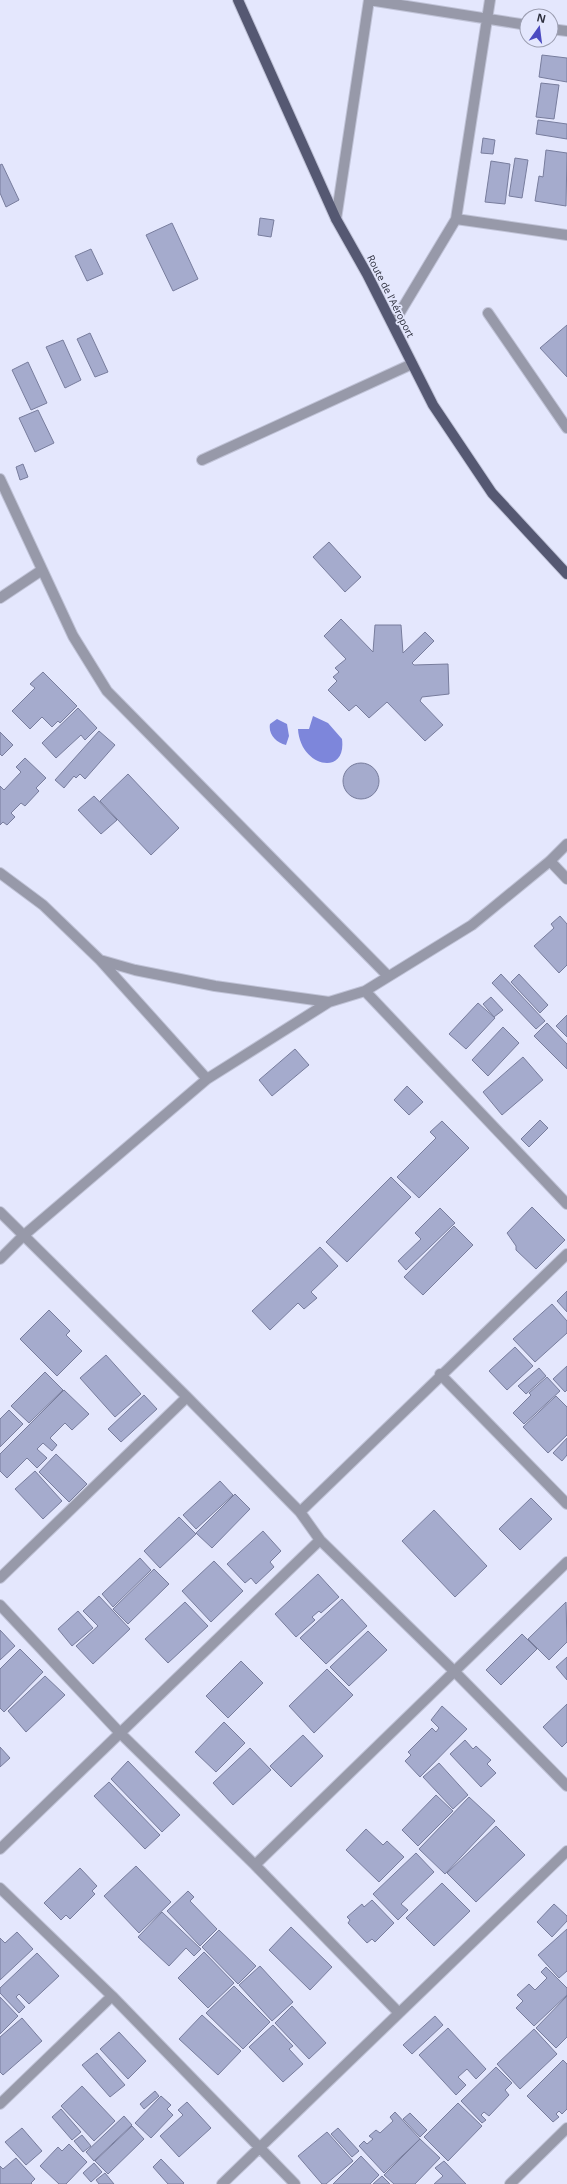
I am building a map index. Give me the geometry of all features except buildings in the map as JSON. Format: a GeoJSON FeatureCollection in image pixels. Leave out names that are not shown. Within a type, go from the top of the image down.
{"type":"FeatureCollection","features":[{"type":"Feature","properties":{"kind":"main road","name":"Route de l'Aéroport"},"geometry":{"type":"LineString","coordinates":[[238,0],[336,219],[393,324],[433,405],[492,492],[567,574]]}},
{"type":"Feature","properties":{"kind":"street"},"geometry":{"type":"LineString","coordinates":[[336,219],[369,0],[519,24]]}},
{"type":"Feature","properties":{"kind":"street"},"geometry":{"type":"LineString","coordinates":[[393,324],[456,219],[490,0]]}},
{"type":"Feature","properties":{"kind":"street"},"geometry":{"type":"LineString","coordinates":[[456,219],[567,235]]}},
{"type":"Feature","properties":{"kind":"street"},"geometry":{"type":"LineString","coordinates":[[488,313],[567,428]]}},
{"type":"Feature","properties":{"kind":"street"},"geometry":{"type":"LineString","coordinates":[[202,460],[412,364]]}},
{"type":"Feature","properties":{"kind":"street"},"geometry":{"type":"LineString","coordinates":[[0,479],[73,636],[107,691],[388,976]]}},
{"type":"Feature","properties":{"kind":"street"},"geometry":{"type":"LineString","coordinates":[[0,598],[42,570]]}},
{"type":"Feature","properties":{"kind":"street"},"geometry":{"type":"LineString","coordinates":[[0,1259],[23,1236],[207,1080],[329,1002],[365,991],[472,925],[550,861],[567,844]]}},
{"type":"Feature","properties":{"kind":"street"},"geometry":{"type":"LineString","coordinates":[[550,861],[567,879]]}},
{"type":"Feature","properties":{"kind":"street"},"geometry":{"type":"LineString","coordinates":[[0,873],[43,905],[100,960],[207,1080]]}},
{"type":"Feature","properties":{"kind":"street"},"geometry":{"type":"LineString","coordinates":[[100,960],[135,970],[215,986],[329,1002]]}},
{"type":"Feature","properties":{"kind":"street"},"geometry":{"type":"LineString","coordinates":[[365,991],[567,1204]]}},
{"type":"Feature","properties":{"kind":"street"},"geometry":{"type":"LineString","coordinates":[[0,1212],[187,1397],[300,1512],[320,1540],[455,1672],[567,1786]]}},
{"type":"Feature","properties":{"kind":"street"},"geometry":{"type":"LineString","coordinates":[[300,1512],[440,1374],[567,1254]]}},
{"type":"Feature","properties":{"kind":"street"},"geometry":{"type":"LineString","coordinates":[[440,1374],[567,1504]]}},
{"type":"Feature","properties":{"kind":"street"},"geometry":{"type":"LineString","coordinates":[[0,1578],[187,1397]]}},
{"type":"Feature","properties":{"kind":"street"},"geometry":{"type":"LineString","coordinates":[[0,1849],[320,1540]]}},
{"type":"Feature","properties":{"kind":"street"},"geometry":{"type":"LineString","coordinates":[[255,1865],[567,1562]]}},
{"type":"Feature","properties":{"kind":"street"},"geometry":{"type":"LineString","coordinates":[[0,1605],[120,1734],[255,1865],[399,2013]]}},
{"type":"Feature","properties":{"kind":"street"},"geometry":{"type":"LineString","coordinates":[[222,2184],[567,1851]]}},
{"type":"Feature","properties":{"kind":"street"},"geometry":{"type":"LineString","coordinates":[[0,1888],[112,1996],[295,2184]]}},
{"type":"Feature","properties":{"kind":"street"},"geometry":{"type":"LineString","coordinates":[[0,2104],[112,1996]]}},
{"type":"Feature","properties":{"kind":"street"},"geometry":{"type":"LineString","coordinates":[[510,2184],[567,2128]]}},
{"type":"Feature","properties":{"kind":"water"},"geometry":{"type":"Polygon","coordinates":[[[313,716],[328,723],[342,739],[342,751],[338,759],[331,763],[314,759],[306,752],[301,742],[298,729],[309,729],[313,716]]]}},
{"type":"Feature","properties":{"kind":"water"},"geometry":{"type":"Polygon","coordinates":[[[277,719],[287,724],[289,736],[286,745],[276,740],[270,731],[270,724],[277,719]]]}}]}
